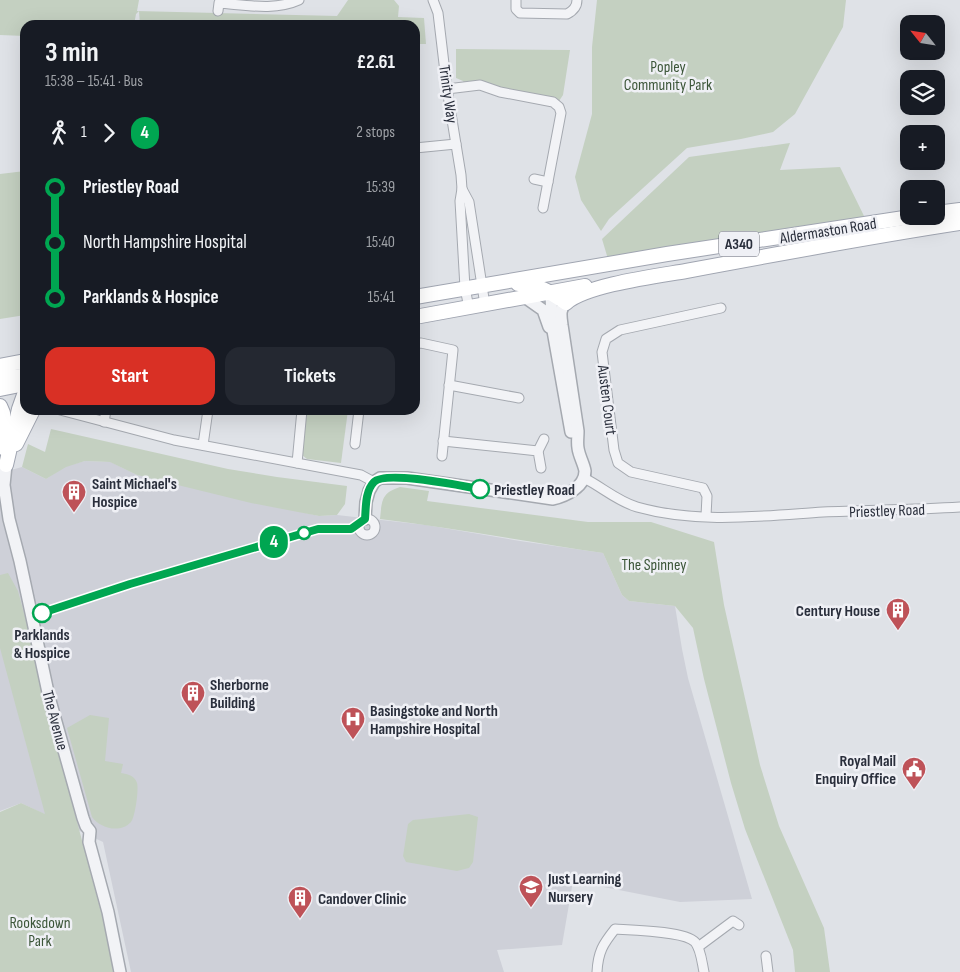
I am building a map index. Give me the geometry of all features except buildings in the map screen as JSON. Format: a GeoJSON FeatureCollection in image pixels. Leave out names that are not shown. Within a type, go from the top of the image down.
{"type":"FeatureCollection","features":[{"type":"Feature","properties":{"kind":"main road"},"geometry":{"type":"LineString","coordinates":[[945,212],[960,210]]}},
{"type":"Feature","properties":{"kind":"main road","name":"Aldermaston Road"},"geometry":{"type":"LineString","coordinates":[[420,296],[900,219]]}},
{"type":"Feature","properties":{"kind":"main road","name":"Aldermaston Road"},"geometry":{"type":"LineString","coordinates":[[482,285],[534,285],[566,303],[584,293],[636,280],[858,238],[960,223]]}},
{"type":"Feature","properties":{"kind":"main road"},"geometry":{"type":"LineString","coordinates":[[551,293],[555,279],[561,272]]}},
{"type":"Feature","properties":{"kind":"main road","name":"Aldermaston Road"},"geometry":{"type":"LineString","coordinates":[[420,316],[582,287],[636,280]]}},
{"type":"Feature","properties":{"kind":"main road"},"geometry":{"type":"LineString","coordinates":[[0,366],[20,362]]}},
{"type":"Feature","properties":{"kind":"main road"},"geometry":{"type":"LineString","coordinates":[[0,378],[20,376]]}},
{"type":"Feature","properties":{"kind":"main road"},"geometry":{"type":"LineString","coordinates":[[0,389],[20,385]]}},
{"type":"Feature","properties":{"kind":"main road"},"geometry":{"type":"LineString","coordinates":[[0,406],[3,413],[6,464]]}},
{"type":"Feature","properties":{"kind":"main road"},"geometry":{"type":"LineString","coordinates":[[6,464],[20,411]]}},
{"type":"Feature","properties":{"kind":"main road"},"geometry":{"type":"LineString","coordinates":[[6,464],[30,415]]}},
{"type":"Feature","properties":{"kind":"street"},"geometry":{"type":"LineString","coordinates":[[218,11],[220,3],[289,5],[299,0]]}},
{"type":"Feature","properties":{"kind":"street","name":"Trinity Way"},"geometry":{"type":"LineString","coordinates":[[433,0],[438,13],[462,189],[460,201],[465,288],[469,308]]}},
{"type":"Feature","properties":{"kind":"street"},"geometry":{"type":"LineString","coordinates":[[516,0],[516,9],[520,13],[567,14],[573,11],[577,0]]}},
{"type":"Feature","properties":{"kind":"street"},"geometry":{"type":"LineString","coordinates":[[447,89],[480,85],[500,92],[553,102],[559,107],[561,113],[543,208]]}},
{"type":"Feature","properties":{"kind":"street"},"geometry":{"type":"LineString","coordinates":[[420,148],[456,144]]}},
{"type":"Feature","properties":{"kind":"street"},"geometry":{"type":"LineString","coordinates":[[534,179],[548,182]]}},
{"type":"Feature","properties":{"kind":"street","name":"Trinity Way"},"geometry":{"type":"LineString","coordinates":[[462,189],[469,202],[485,305]]}},
{"type":"Feature","properties":{"kind":"street"},"geometry":{"type":"LineString","coordinates":[[373,484],[380,478],[407,478],[553,499],[570,493],[580,485],[585,471],[578,447],[571,435],[552,325],[551,293]]}},
{"type":"Feature","properties":{"kind":"street"},"geometry":{"type":"LineString","coordinates":[[526,298],[536,304],[546,315],[555,362],[559,369]]}},
{"type":"Feature","properties":{"kind":"street"},"geometry":{"type":"LineString","coordinates":[[566,303],[562,307],[561,312],[562,326],[578,431],[578,447]]}},
{"type":"Feature","properties":{"kind":"street","name":"Austen Court"},"geometry":{"type":"LineString","coordinates":[[706,516],[707,496],[703,488],[631,472],[618,463],[614,450],[602,352],[606,339],[620,330],[720,308]]}},
{"type":"Feature","properties":{"kind":"street"},"geometry":{"type":"LineString","coordinates":[[420,343],[453,350],[442,456]]}},
{"type":"Feature","properties":{"kind":"street"},"geometry":{"type":"LineString","coordinates":[[449,385],[519,398]]}},
{"type":"Feature","properties":{"kind":"street"},"geometry":{"type":"LineString","coordinates":[[78,415],[203,445],[361,475],[373,484],[374,502],[369,520]]}},
{"type":"Feature","properties":{"kind":"street"},"geometry":{"type":"LineString","coordinates":[[104,422],[105,415]]}},
{"type":"Feature","properties":{"kind":"street"},"geometry":{"type":"LineString","coordinates":[[203,445],[207,415]]}},
{"type":"Feature","properties":{"kind":"street"},"geometry":{"type":"LineString","coordinates":[[296,463],[301,415]]}},
{"type":"Feature","properties":{"kind":"street"},"geometry":{"type":"LineString","coordinates":[[355,444],[358,415]]}},
{"type":"Feature","properties":{"kind":"street"},"geometry":{"type":"LineString","coordinates":[[541,468],[538,451],[544,439]]}},
{"type":"Feature","properties":{"kind":"street"},"geometry":{"type":"LineString","coordinates":[[443,441],[538,451]]}},
{"type":"Feature","properties":{"kind":"street","name":"The Avenue"},"geometry":{"type":"LineString","coordinates":[[6,464],[4,485],[9,519],[20,561],[49,697],[83,818],[90,831],[90,842],[108,912],[120,972]]}},
{"type":"Feature","properties":{"kind":"street","name":"Priestley Road"},"geometry":{"type":"LineString","coordinates":[[584,478],[608,494],[638,507],[658,512],[706,516],[749,518],[823,512],[960,508]]}},
{"type":"Feature","properties":{"kind":"street"},"geometry":{"type":"LineString","coordinates":[[698,946],[733,921],[740,925]]}},
{"type":"Feature","properties":{"kind":"street"},"geometry":{"type":"LineString","coordinates":[[597,972],[598,959],[603,944],[615,929],[651,931],[694,940],[698,946],[704,972]]}},
{"type":"Feature","properties":{"kind":"street"},"geometry":{"type":"LineString","coordinates":[[766,956],[768,972]]}},
{"type":"Feature","properties":{"kind":"shaded area","name":"Basingstoke and North Hampshire Hospital"},"geometry":{"type":"Polygon","coordinates":[[[85,461],[111,462],[137,475],[319,516],[337,515],[426,525],[603,553],[622,595],[629,601],[675,606],[688,678],[752,899],[680,902],[573,881],[562,945],[497,950],[504,972],[131,972],[103,842],[21,803],[0,811],[0,473],[22,467],[46,479],[66,466],[85,461]]]}},
{"type":"Feature","properties":{"kind":"green space"},"geometry":{"type":"Polygon","coordinates":[[[0,0],[139,0],[137,11],[139,11],[135,20],[20,20],[20,36],[0,35],[0,0]]]}},
{"type":"Feature","properties":{"kind":"green space"},"geometry":{"type":"Polygon","coordinates":[[[348,0],[394,0],[399,6],[398,17],[424,18],[426,44],[420,44],[420,20],[140,20],[139,11],[337,16],[348,0]]]}},
{"type":"Feature","properties":{"kind":"green space","name":"Popley Community Park"},"geometry":{"type":"Polygon","coordinates":[[[597,0],[846,0],[843,27],[795,114],[773,132],[687,148],[609,219],[601,231],[581,200],[575,177],[592,114],[592,47],[597,0]]]}},
{"type":"Feature","properties":{"kind":"green space"},"geometry":{"type":"Polygon","coordinates":[[[456,49],[570,50],[563,95],[557,104],[465,85],[463,81],[456,78],[456,49]]]}},
{"type":"Feature","properties":{"kind":"green space"},"geometry":{"type":"Polygon","coordinates":[[[790,143],[780,170],[840,167],[865,218],[608,259],[602,239],[689,157],[790,143]]]}},
{"type":"Feature","properties":{"kind":"green space"},"geometry":{"type":"Polygon","coordinates":[[[20,172],[20,316],[0,319],[0,174],[20,172]]]}},
{"type":"Feature","properties":{"kind":"green space"},"geometry":{"type":"Polygon","coordinates":[[[306,415],[347,415],[341,463],[307,459],[302,455],[306,415]]]}},
{"type":"Feature","properties":{"kind":"green space"},"geometry":{"type":"Polygon","coordinates":[[[51,429],[228,469],[347,486],[345,504],[337,515],[319,516],[251,503],[137,475],[110,462],[85,461],[66,467],[46,479],[22,467],[28,444],[45,452],[51,429]]]}},
{"type":"Feature","properties":{"kind":"green space","name":"The Spinney"},"geometry":{"type":"Polygon","coordinates":[[[400,487],[429,491],[427,501],[588,522],[651,522],[714,542],[724,605],[760,765],[779,826],[824,928],[830,972],[795,972],[793,950],[745,829],[731,783],[693,628],[675,606],[629,601],[622,595],[603,553],[380,519],[384,498],[389,492],[400,487]]]}},
{"type":"Feature","properties":{"kind":"green space","name":"Rooksdown Park"},"geometry":{"type":"Polygon","coordinates":[[[8,573],[18,591],[25,617],[47,710],[109,941],[113,972],[0,972],[0,812],[21,803],[45,814],[0,648],[0,575],[8,573]]]}},
{"type":"Feature","properties":{"kind":"green space"},"geometry":{"type":"Polygon","coordinates":[[[90,715],[109,718],[105,761],[123,764],[121,773],[131,776],[137,783],[137,797],[131,822],[121,828],[105,827],[92,817],[67,728],[90,715]]]}},
{"type":"Feature","properties":{"kind":"green space"},"geometry":{"type":"Polygon","coordinates":[[[469,814],[478,817],[473,862],[469,868],[457,871],[406,862],[403,856],[408,824],[413,820],[469,814]]]}},
{"type":"Feature","properties":{"kind":"bus line","name":"4"},"geometry":{"type":"LineString","coordinates":[[42,613],[130,584],[318,529],[351,529],[365,519],[369,491],[374,482],[380,478],[407,478],[480,489]]}},
{"type":"Feature","properties":{"kind":"place","name":"Priestley Road"},"geometry":{"type":"Point","coordinates":[480,489]}},
{"type":"Feature","properties":{"kind":"place","name":"Saint Michael's Hospice"},"geometry":{"type":"Point","coordinates":[74,513]}},
{"type":"Feature","properties":{"kind":"place","name":"Parklands & Hospice"},"geometry":{"type":"Point","coordinates":[42,613]}},
{"type":"Feature","properties":{"kind":"place","name":"Century House"},"geometry":{"type":"Point","coordinates":[898,631]}},
{"type":"Feature","properties":{"kind":"place","name":"Sherborne Building"},"geometry":{"type":"Point","coordinates":[193,714]}},
{"type":"Feature","properties":{"kind":"place","name":"Basingstoke and North Hampshire Hospital"},"geometry":{"type":"Point","coordinates":[353,740]}},
{"type":"Feature","properties":{"kind":"place","name":"Royal Mail Enquiry Office"},"geometry":{"type":"Point","coordinates":[914,790]}},
{"type":"Feature","properties":{"kind":"place","name":"Just Learning Nursery"},"geometry":{"type":"Point","coordinates":[531,908]}},
{"type":"Feature","properties":{"kind":"place","name":"Candover Clinic"},"geometry":{"type":"Point","coordinates":[300,919]}}]}
